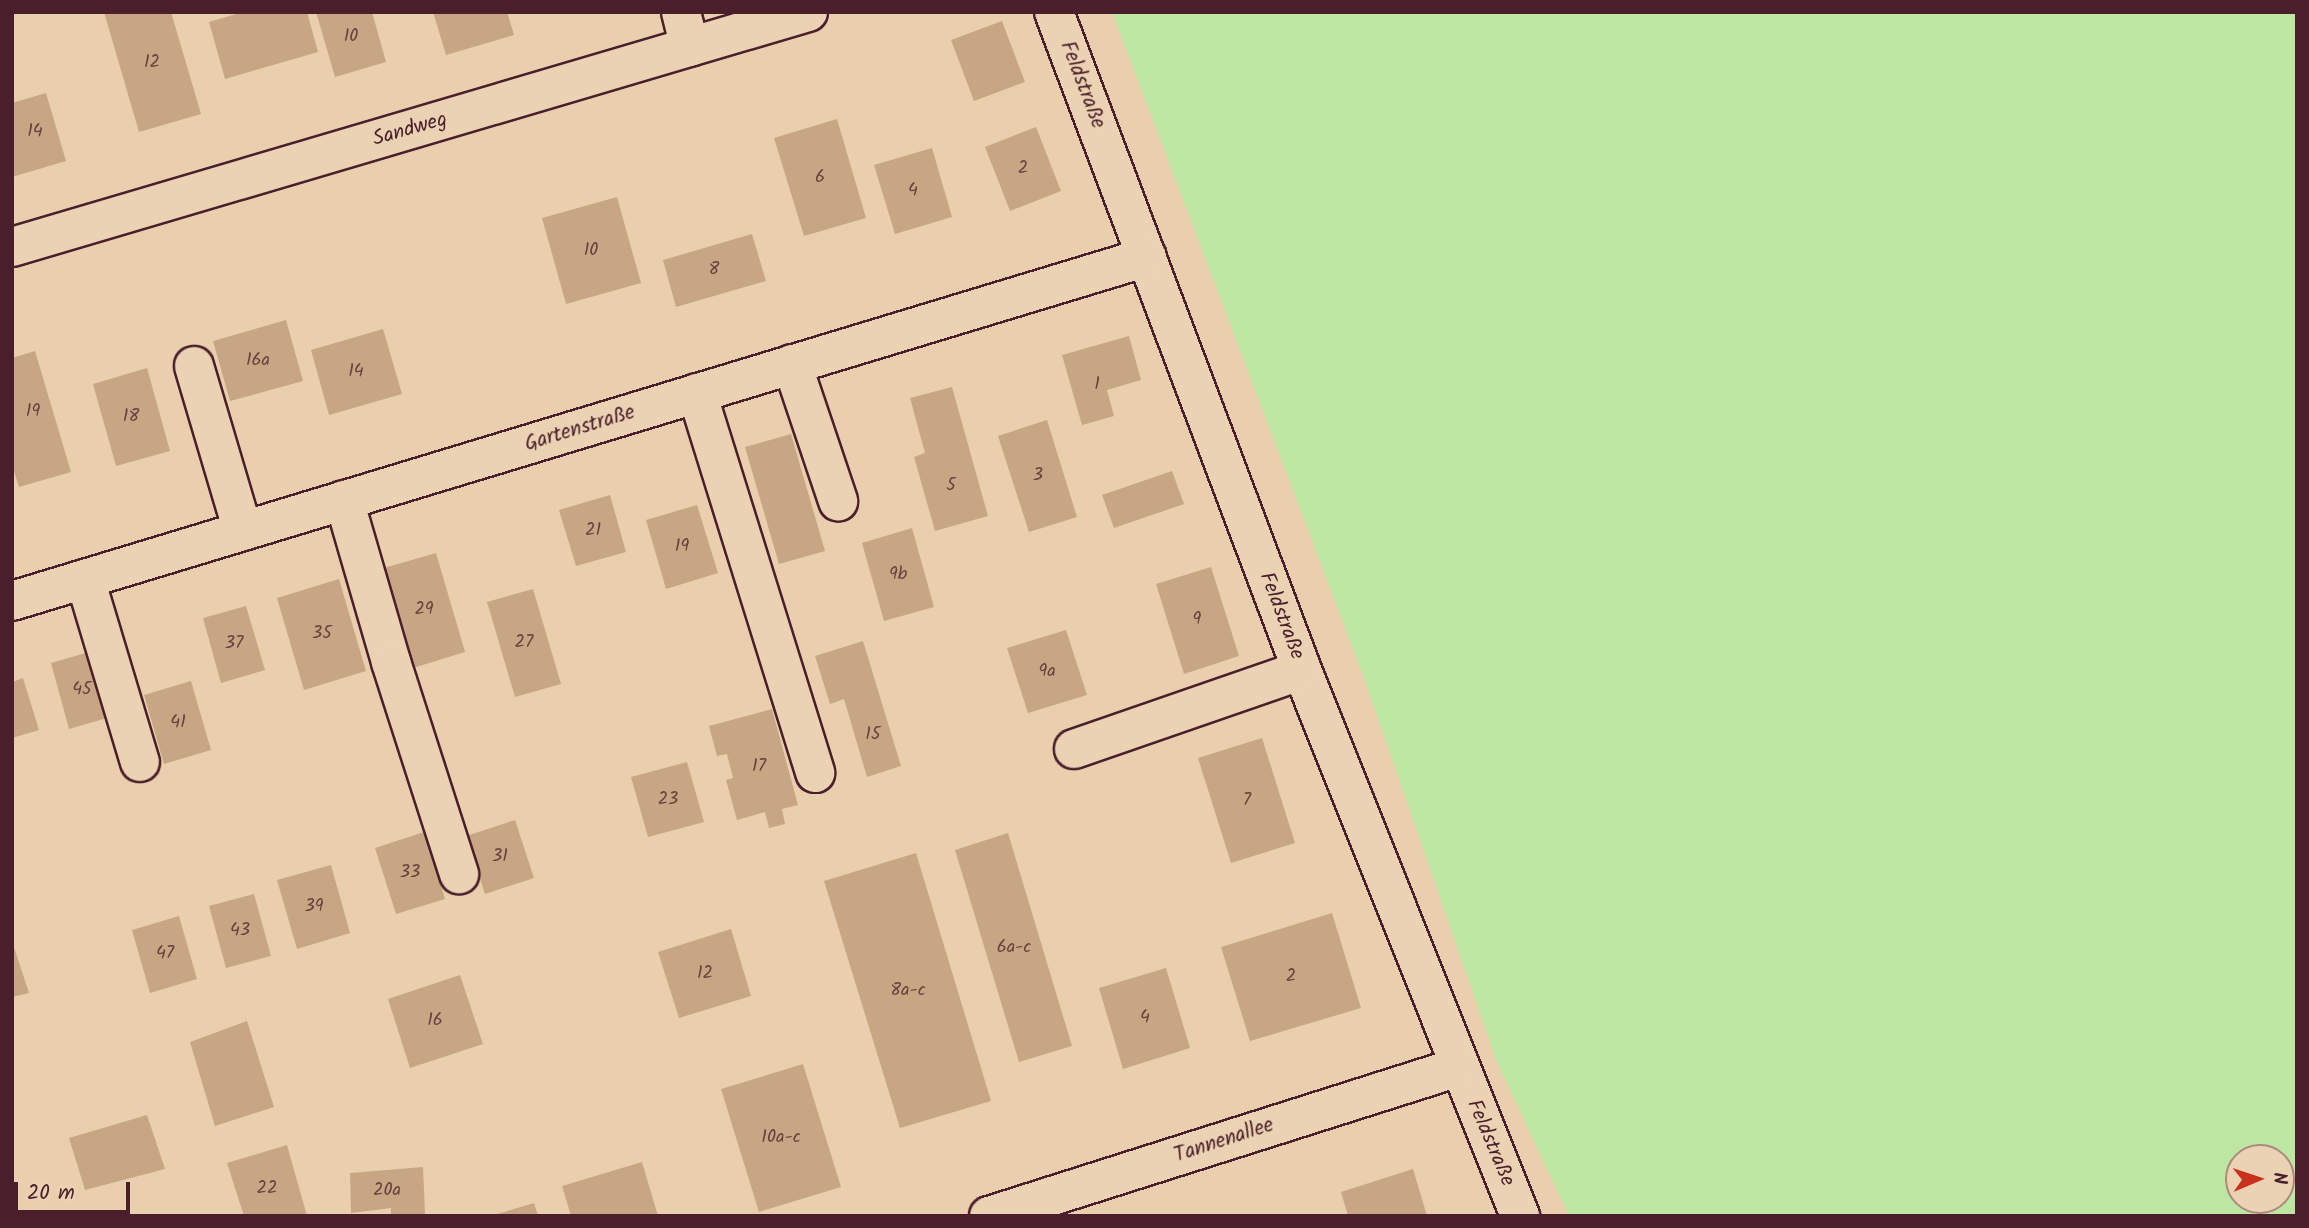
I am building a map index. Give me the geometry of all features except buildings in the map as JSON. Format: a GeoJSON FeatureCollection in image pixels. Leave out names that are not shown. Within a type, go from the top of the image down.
{"type":"FeatureCollection","features":[{"type":"Feature","properties":{"kind":"street","name":"Sandweg"},"geometry":{"type":"LineString","coordinates":[[12,247],[685,30],[808,12]]}},
{"type":"Feature","properties":{"kind":"street","name":"Feldstraße"},"geometry":{"type":"LineString","coordinates":[[1054,12],[1302,670],[1458,1067],[1520,1216]]}},
{"type":"Feature","properties":{"kind":"street","name":"Gartenstraße"},"geometry":{"type":"LineString","coordinates":[[12,601],[1147,257]]}},
{"type":"Feature","properties":{"kind":"street"},"geometry":{"type":"LineString","coordinates":[[792,364],[838,501]]}},
{"type":"Feature","properties":{"kind":"street"},"geometry":{"type":"LineString","coordinates":[[194,366],[243,531]]}},
{"type":"Feature","properties":{"kind":"street"},"geometry":{"type":"LineString","coordinates":[[697,393],[815,773]]}},
{"type":"Feature","properties":{"kind":"street"},"geometry":{"type":"LineString","coordinates":[[344,500],[458,874]]}},
{"type":"Feature","properties":{"kind":"street"},"geometry":{"type":"LineString","coordinates":[[85,579],[140,762]]}},
{"type":"Feature","properties":{"kind":"street"},"geometry":{"type":"LineString","coordinates":[[1074,749],[1302,670]]}},
{"type":"Feature","properties":{"kind":"street","name":"Tannenallee"},"geometry":{"type":"LineString","coordinates":[[989,1216],[1458,1067]]}},
{"type":"Feature","properties":{"kind":"green space"},"geometry":{"type":"Polygon","coordinates":[[[1112,12],[2297,12],[2297,1216],[1569,1216],[1497,1062],[1363,675],[1112,12]]]}}]}
